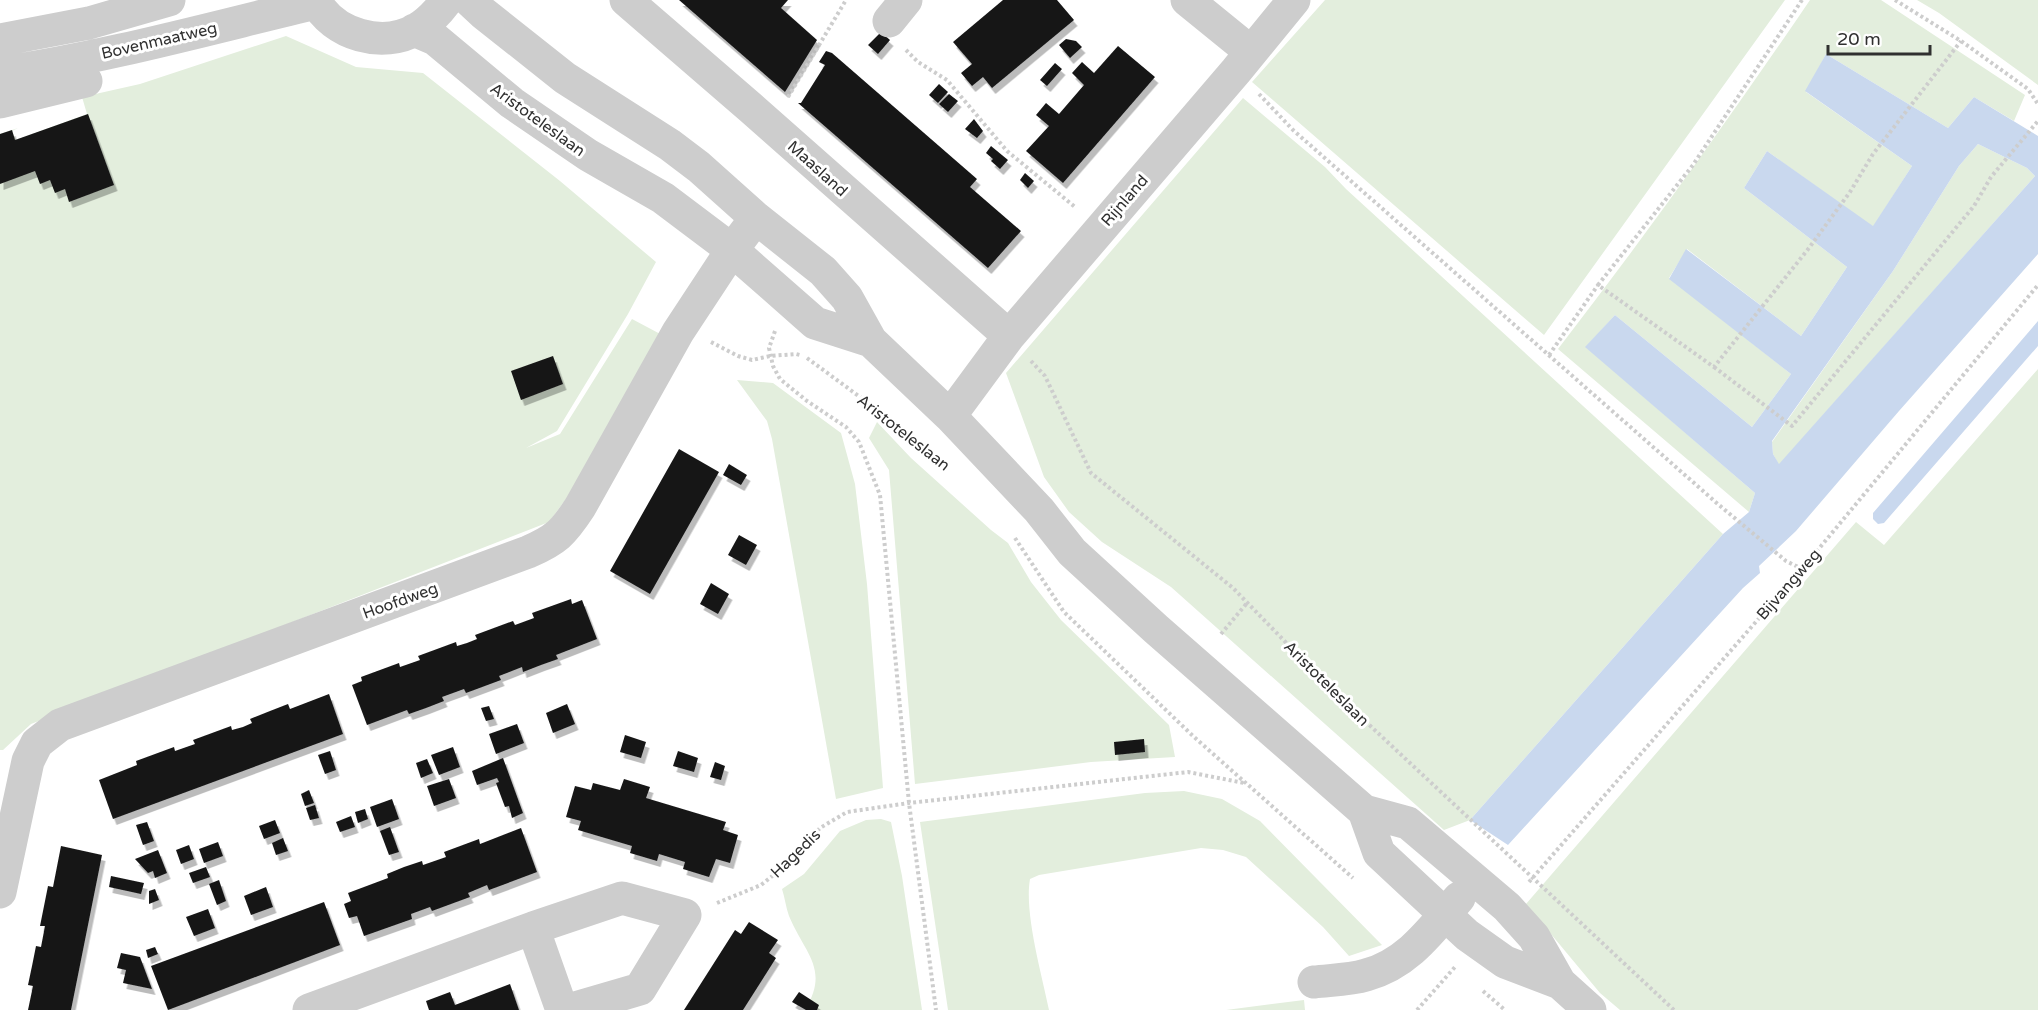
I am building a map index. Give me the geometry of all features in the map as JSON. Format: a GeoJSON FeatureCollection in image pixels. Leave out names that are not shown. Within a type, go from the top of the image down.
{"type":"FeatureCollection","features":[{"type":"Feature","properties":{"kind":"street","name":"Bovenmaatweg"},"geometry":{"type":"LineString","coordinates":[[0,40],[89,23],[169,0]]}},
{"type":"Feature","properties":{"kind":"street"},"geometry":{"type":"LineString","coordinates":[[316,2],[328,17],[343,29],[360,36],[388,38],[397,37],[427,22],[447,0]]}},
{"type":"Feature","properties":{"kind":"street","name":"Aristoteleslaan"},"geometry":{"type":"LineString","coordinates":[[470,0],[483,14],[565,78],[670,145],[699,167],[756,218],[823,271],[847,298],[871,341],[950,416],[1039,510],[1072,552],[1364,811],[1408,823],[1507,907],[1534,938],[1560,983],[1590,1010]]}},
{"type":"Feature","properties":{"kind":"street","name":"Maasland"},"geometry":{"type":"LineString","coordinates":[[626,0],[1009,336]]}},
{"type":"Feature","properties":{"kind":"street"},"geometry":{"type":"LineString","coordinates":[[1187,0],[1244,62]]}},
{"type":"Feature","properties":{"kind":"street","name":"Rijnland"},"geometry":{"type":"LineString","coordinates":[[950,416],[1009,336],[1244,62],[1294,0]]}},
{"type":"Feature","properties":{"kind":"street","name":"Bovenmaatweg"},"geometry":{"type":"LineString","coordinates":[[0,73],[125,49],[316,2]]}},
{"type":"Feature","properties":{"kind":"street","name":"Aristoteleslaan"},"geometry":{"type":"LineString","coordinates":[[414,30],[435,39],[512,103],[588,155],[663,198],[732,250],[815,323],[871,341]]}},
{"type":"Feature","properties":{"kind":"street"},"geometry":{"type":"LineString","coordinates":[[0,102],[86,81]]}},
{"type":"Feature","properties":{"kind":"street","name":"Hoofdweg"},"geometry":{"type":"LineString","coordinates":[[0,892],[25,770],[37,743],[51,730],[528,552],[555,539],[580,507],[678,332],[756,218]]}},
{"type":"Feature","properties":{"kind":"street","name":"Aristoteleslaan"},"geometry":{"type":"LineString","coordinates":[[1364,811],[1380,853],[1476,943],[1505,962],[1560,983]]}},
{"type":"Feature","properties":{"kind":"street"},"geometry":{"type":"LineString","coordinates":[[1314,982],[1365,976],[1381,970],[1412,951],[1474,880]]}},
{"type":"Feature","properties":{"kind":"street"},"geometry":{"type":"LineString","coordinates":[[309,1010],[622,898],[685,915],[640,990],[568,1010]]}},
{"type":"Feature","properties":{"kind":"street"},"geometry":{"type":"LineString","coordinates":[[533,928],[562,1010]]}},
{"type":"Feature","properties":{"kind":"path"},"geometry":{"type":"LineString","coordinates":[[771,125],[846,0]]}},
{"type":"Feature","properties":{"kind":"path"},"geometry":{"type":"LineString","coordinates":[[1549,355],[1598,285],[1693,165],[1802,0]]}},
{"type":"Feature","properties":{"kind":"path"},"geometry":{"type":"LineString","coordinates":[[1895,0],[1961,41],[2028,89],[2038,104]]}},
{"type":"Feature","properties":{"kind":"path"},"geometry":{"type":"LineString","coordinates":[[900,23],[918,62],[947,80],[1007,151],[1100,228]]}},
{"type":"Feature","properties":{"kind":"path"},"geometry":{"type":"LineString","coordinates":[[1714,368],[1809,248],[1850,192],[1873,154],[1961,41]]}},
{"type":"Feature","properties":{"kind":"path"},"geometry":{"type":"LineString","coordinates":[[1244,62],[1293,130],[1719,505],[1786,561],[1802,569]]}},
{"type":"Feature","properties":{"kind":"path"},"geometry":{"type":"LineString","coordinates":[[1598,285],[1792,426],[1974,206],[1991,177],[2038,121]]}},
{"type":"Feature","properties":{"kind":"path","name":"Bijvangweg"},"geometry":{"type":"LineString","coordinates":[[1532,879],[1802,569],[2038,285]]}},
{"type":"Feature","properties":{"kind":"path","name":"Aristoteleslaan"},"geometry":{"type":"LineString","coordinates":[[1009,336],[1045,376],[1091,473],[1233,588],[1333,692],[1674,1010]]}},
{"type":"Feature","properties":{"kind":"path","name":"Aristoteleslaan"},"geometry":{"type":"LineString","coordinates":[[706,339],[722,349],[752,360],[796,354],[806,357],[894,422],[951,469]]}},
{"type":"Feature","properties":{"kind":"path"},"geometry":{"type":"LineString","coordinates":[[770,356],[780,379],[807,401],[846,427],[859,441],[880,495],[909,803],[936,1010]]}},
{"type":"Feature","properties":{"kind":"path"},"geometry":{"type":"LineString","coordinates":[[1014,537],[1064,612],[1194,737],[1361,885]]}},
{"type":"Feature","properties":{"kind":"path"},"geometry":{"type":"LineString","coordinates":[[1221,634],[1247,603]]}},
{"type":"Feature","properties":{"kind":"path","name":"Hagedis"},"geometry":{"type":"LineString","coordinates":[[685,915],[761,885],[786,864],[820,828],[847,812],[1188,772],[1247,783]]}},
{"type":"Feature","properties":{"kind":"path"},"geometry":{"type":"LineString","coordinates":[[1422,940],[1455,967]]}},
{"type":"Feature","properties":{"kind":"green space"},"geometry":{"type":"Polygon","coordinates":[[[1325,0],[1785,0],[1544,335],[1252,82],[1325,0]]]}},
{"type":"Feature","properties":{"kind":"green space"},"geometry":{"type":"Polygon","coordinates":[[[1810,0],[1881,0],[2025,95],[2014,121],[1974,97],[1948,128],[1826,54],[1806,92],[1912,166],[1873,227],[1767,151],[1744,188],[1847,267],[1801,336],[1687,249],[1669,278],[1791,374],[1752,427],[1615,315],[1586,347],[1755,493],[1749,512],[1558,349],[1687,176],[1810,0]]]}},
{"type":"Feature","properties":{"kind":"green space"},"geometry":{"type":"Polygon","coordinates":[[[1917,0],[2038,0],[2038,85],[1939,13],[1917,0]]]}},
{"type":"Feature","properties":{"kind":"green space"},"geometry":{"type":"Polygon","coordinates":[[[286,36],[356,67],[423,73],[560,181],[656,262],[628,314],[557,431],[526,448],[560,434],[632,319],[664,336],[600,453],[549,522],[31,724],[3,750],[0,750],[0,134],[18,128],[12,131],[16,140],[87,114],[82,97],[140,84],[286,36]]]}},
{"type":"Feature","properties":{"kind":"green space"},"geometry":{"type":"Polygon","coordinates":[[[1243,98],[1325,167],[1346,189],[1723,534],[1470,820],[1444,830],[1171,587],[1102,542],[1069,512],[1044,477],[1006,373],[1243,98]]]}},
{"type":"Feature","properties":{"kind":"green space"},"geometry":{"type":"Polygon","coordinates":[[[1978,144],[2027,168],[2035,176],[1779,465],[1773,454],[1772,442],[1893,271],[1959,166],[1978,144]]]}},
{"type":"Feature","properties":{"kind":"green space"},"geometry":{"type":"Polygon","coordinates":[[[2038,369],[2038,1010],[1620,1010],[1600,993],[1526,904],[1856,522],[1884,545],[2038,369]]]}},
{"type":"Feature","properties":{"kind":"green space"},"geometry":{"type":"Polygon","coordinates":[[[737,380],[773,383],[841,433],[855,484],[867,584],[883,788],[836,799],[772,439],[767,421],[737,380]]]}},
{"type":"Feature","properties":{"kind":"green space"},"geometry":{"type":"Polygon","coordinates":[[[877,422],[911,458],[1008,543],[1031,582],[1061,620],[1169,725],[1175,757],[1091,762],[915,784],[889,470],[869,438],[877,422]]]}},
{"type":"Feature","properties":{"kind":"green space"},"geometry":{"type":"Polygon","coordinates":[[[1184,791],[1222,799],[1260,821],[1382,945],[1349,956],[1323,927],[1246,857],[1223,850],[1201,848],[1039,875],[1030,879],[1029,909],[1049,1010],[948,1010],[920,822],[1145,793],[1184,791]]]}},
{"type":"Feature","properties":{"kind":"green space"},"geometry":{"type":"Polygon","coordinates":[[[881,819],[891,822],[902,876],[922,1010],[805,1010],[812,996],[815,972],[808,952],[789,916],[782,889],[804,874],[840,831],[866,820],[881,819]]]}},
{"type":"Feature","properties":{"kind":"green space"},"geometry":{"type":"Polygon","coordinates":[[[1304,1000],[1305,1010],[1226,1010],[1304,1000]]]}},
{"type":"Feature","properties":{"kind":"water"},"geometry":{"type":"Polygon","coordinates":[[[1826,54],[1948,128],[1974,97],[2038,136],[2038,254],[1796,531],[1759,566],[1760,573],[1743,588],[1508,845],[1470,820],[1723,534],[1749,512],[1755,493],[1585,347],[1615,315],[1752,427],[1791,374],[1669,279],[1686,249],[1801,336],[1847,267],[1744,188],[1767,151],[1873,226],[1912,166],[1805,91],[1826,54]],[[1978,144],[1959,166],[1893,271],[1772,441],[1773,454],[1779,464],[2035,176],[2027,168],[1978,144]]]}},
{"type":"Feature","properties":{"kind":"water"},"geometry":{"type":"Polygon","coordinates":[[[2038,321],[2038,346],[1884,523],[1878,524],[1873,519],[1873,513],[2038,321]]]}},
{"type":"Feature","properties":{"kind":"building"},"geometry":{"type":"Polygon","coordinates":[[[679,0],[788,0],[781,8],[817,40],[785,92],[679,0]]]}},
{"type":"Feature","properties":{"kind":"building"},"geometry":{"type":"Polygon","coordinates":[[[1003,0],[1057,0],[1074,20],[992,88],[983,77],[972,86],[961,73],[972,64],[953,42],[1003,0]]]}},
{"type":"Feature","properties":{"kind":"building"},"geometry":{"type":"Polygon","coordinates":[[[881,32],[890,40],[878,54],[868,45],[881,32]]]}},
{"type":"Feature","properties":{"kind":"building"},"geometry":{"type":"Polygon","coordinates":[[[1066,39],[1076,41],[1082,47],[1070,58],[1059,45],[1066,39]]]}},
{"type":"Feature","properties":{"kind":"building"},"geometry":{"type":"Polygon","coordinates":[[[1118,46],[1155,77],[1063,183],[1026,151],[1049,126],[1036,115],[1046,103],[1059,114],[1084,85],[1072,73],[1082,62],[1094,73],[1118,46]]]}},
{"type":"Feature","properties":{"kind":"building"},"geometry":{"type":"Polygon","coordinates":[[[826,51],[832,53],[977,179],[970,187],[1021,231],[988,268],[798,103],[801,103],[825,65],[819,62],[826,51]]]}},
{"type":"Feature","properties":{"kind":"building"},"geometry":{"type":"Polygon","coordinates":[[[1055,63],[1062,69],[1047,86],[1040,80],[1055,63]]]}},
{"type":"Feature","properties":{"kind":"building"},"geometry":{"type":"Polygon","coordinates":[[[939,84],[948,92],[938,103],[929,95],[939,84]]]}},
{"type":"Feature","properties":{"kind":"building"},"geometry":{"type":"Polygon","coordinates":[[[949,94],[958,101],[948,112],[939,104],[949,94]]]}},
{"type":"Feature","properties":{"kind":"building"},"geometry":{"type":"Polygon","coordinates":[[[88,114],[114,185],[69,202],[65,189],[55,193],[50,180],[40,184],[35,171],[0,184],[0,134],[12,130],[15,140],[88,114]]]}},
{"type":"Feature","properties":{"kind":"building"},"geometry":{"type":"Polygon","coordinates":[[[974,119],[983,131],[977,138],[965,129],[974,119]]]}},
{"type":"Feature","properties":{"kind":"building"},"geometry":{"type":"Polygon","coordinates":[[[991,146],[1008,160],[1000,169],[986,153],[991,146]]]}},
{"type":"Feature","properties":{"kind":"building"},"geometry":{"type":"Polygon","coordinates":[[[1025,173],[1034,181],[1028,188],[1020,180],[1025,173]]]}},
{"type":"Feature","properties":{"kind":"building"},"geometry":{"type":"Polygon","coordinates":[[[553,356],[563,384],[521,400],[511,371],[553,356]]]}},
{"type":"Feature","properties":{"kind":"building"},"geometry":{"type":"Polygon","coordinates":[[[679,449],[719,472],[650,594],[610,571],[679,449]]]}},
{"type":"Feature","properties":{"kind":"building"},"geometry":{"type":"Polygon","coordinates":[[[729,464],[747,475],[741,485],[723,475],[729,464]]]}},
{"type":"Feature","properties":{"kind":"building"},"geometry":{"type":"Polygon","coordinates":[[[739,535],[757,545],[746,565],[728,555],[739,535]]]}},
{"type":"Feature","properties":{"kind":"building"},"geometry":{"type":"Polygon","coordinates":[[[711,583],[729,594],[718,614],[700,604],[711,583]]]}},
{"type":"Feature","properties":{"kind":"building"},"geometry":{"type":"Polygon","coordinates":[[[571,599],[572,604],[582,600],[597,639],[556,655],[558,659],[523,672],[522,667],[499,676],[501,680],[466,693],[464,689],[442,697],[444,701],[426,708],[409,714],[407,710],[367,725],[352,685],[362,681],[361,677],[399,663],[400,667],[420,660],[418,656],[456,642],[457,646],[467,643],[477,639],[475,635],[513,621],[515,625],[534,618],[532,613],[571,599]]]}},
{"type":"Feature","properties":{"kind":"building"},"geometry":{"type":"Polygon","coordinates":[[[329,694],[343,734],[113,819],[99,780],[137,765],[136,761],[174,747],[175,751],[195,744],[193,740],[231,726],[232,730],[243,727],[252,723],[250,719],[288,704],[290,709],[329,694]]]}},
{"type":"Feature","properties":{"kind":"building"},"geometry":{"type":"Polygon","coordinates":[[[567,704],[575,724],[553,733],[546,713],[567,704]]]}},
{"type":"Feature","properties":{"kind":"building"},"geometry":{"type":"Polygon","coordinates":[[[489,706],[494,719],[486,721],[481,708],[489,706]]]}},
{"type":"Feature","properties":{"kind":"building"},"geometry":{"type":"Polygon","coordinates":[[[517,724],[524,743],[496,754],[489,734],[517,724]]]}},
{"type":"Feature","properties":{"kind":"building"},"geometry":{"type":"Polygon","coordinates":[[[625,735],[646,742],[641,758],[620,752],[625,735]]]}},
{"type":"Feature","properties":{"kind":"building"},"geometry":{"type":"Polygon","coordinates":[[[1144,739],[1145,752],[1115,755],[1114,742],[1144,739]]]}},
{"type":"Feature","properties":{"kind":"building"},"geometry":{"type":"Polygon","coordinates":[[[453,747],[460,767],[439,775],[431,755],[453,747]]]}},
{"type":"Feature","properties":{"kind":"building"},"geometry":{"type":"Polygon","coordinates":[[[330,751],[336,770],[325,774],[318,755],[330,751]]]}},
{"type":"Feature","properties":{"kind":"building"},"geometry":{"type":"Polygon","coordinates":[[[678,751],[698,758],[694,772],[673,766],[678,751]]]}},
{"type":"Feature","properties":{"kind":"building"},"geometry":{"type":"Polygon","coordinates":[[[503,758],[523,813],[512,818],[509,806],[505,807],[496,783],[499,782],[497,778],[477,785],[472,771],[503,758]]]}},
{"type":"Feature","properties":{"kind":"building"},"geometry":{"type":"Polygon","coordinates":[[[427,759],[433,773],[421,778],[416,763],[427,759]]]}},
{"type":"Feature","properties":{"kind":"building"},"geometry":{"type":"Polygon","coordinates":[[[715,762],[725,766],[721,780],[710,777],[715,762]]]}},
{"type":"Feature","properties":{"kind":"building"},"geometry":{"type":"Polygon","coordinates":[[[449,779],[456,798],[434,806],[427,786],[449,779]]]}},
{"type":"Feature","properties":{"kind":"building"},"geometry":{"type":"Polygon","coordinates":[[[624,779],[650,787],[646,798],[726,822],[723,830],[738,835],[730,863],[716,859],[709,877],[683,869],[685,862],[659,854],[657,861],[630,853],[632,846],[578,830],[581,821],[566,817],[575,786],[591,790],[593,783],[620,790],[624,779]]]}},
{"type":"Feature","properties":{"kind":"building"},"geometry":{"type":"Polygon","coordinates":[[[309,790],[314,803],[305,806],[301,794],[309,790]]]}},
{"type":"Feature","properties":{"kind":"building"},"geometry":{"type":"Polygon","coordinates":[[[392,799],[399,819],[377,827],[370,807],[392,799]]]}},
{"type":"Feature","properties":{"kind":"building"},"geometry":{"type":"Polygon","coordinates":[[[315,805],[319,818],[310,820],[306,808],[315,805]]]}},
{"type":"Feature","properties":{"kind":"building"},"geometry":{"type":"Polygon","coordinates":[[[365,809],[368,819],[358,823],[355,812],[365,809]]]}},
{"type":"Feature","properties":{"kind":"building"},"geometry":{"type":"Polygon","coordinates":[[[351,816],[355,827],[340,832],[336,822],[351,816]]]}},
{"type":"Feature","properties":{"kind":"building"},"geometry":{"type":"Polygon","coordinates":[[[275,820],[280,833],[264,839],[259,826],[275,820]]]}},
{"type":"Feature","properties":{"kind":"building"},"geometry":{"type":"Polygon","coordinates":[[[147,822],[154,841],[143,845],[136,825],[147,822]]]}},
{"type":"Feature","properties":{"kind":"building"},"geometry":{"type":"Polygon","coordinates":[[[390,827],[399,852],[389,855],[380,831],[390,827]]]}},
{"type":"Feature","properties":{"kind":"building"},"geometry":{"type":"Polygon","coordinates":[[[521,828],[537,872],[489,890],[487,885],[468,893],[470,897],[432,911],[430,907],[411,914],[412,919],[364,936],[357,916],[349,918],[344,904],[351,901],[348,893],[388,878],[387,874],[404,867],[422,861],[423,865],[446,857],[444,852],[479,839],[480,844],[521,828]]]}},
{"type":"Feature","properties":{"kind":"building"},"geometry":{"type":"Polygon","coordinates":[[[283,838],[288,851],[276,855],[272,843],[283,838]]]}},
{"type":"Feature","properties":{"kind":"building"},"geometry":{"type":"Polygon","coordinates":[[[218,842],[223,856],[204,863],[199,849],[218,842]]]}},
{"type":"Feature","properties":{"kind":"building"},"geometry":{"type":"Polygon","coordinates":[[[189,845],[194,859],[181,864],[176,850],[189,845]]]}},
{"type":"Feature","properties":{"kind":"building"},"geometry":{"type":"Polygon","coordinates":[[[61,846],[102,855],[71,1010],[28,1010],[33,986],[28,985],[36,946],[41,947],[45,926],[40,926],[48,886],[53,887],[61,846]]]}},
{"type":"Feature","properties":{"kind":"building"},"geometry":{"type":"Polygon","coordinates":[[[158,850],[167,873],[155,878],[153,871],[148,873],[135,859],[158,850]]]}},
{"type":"Feature","properties":{"kind":"building"},"geometry":{"type":"Polygon","coordinates":[[[206,867],[210,877],[193,883],[189,873],[206,867]]]}},
{"type":"Feature","properties":{"kind":"building"},"geometry":{"type":"Polygon","coordinates":[[[111,876],[144,883],[141,894],[109,887],[111,876]]]}},
{"type":"Feature","properties":{"kind":"building"},"geometry":{"type":"Polygon","coordinates":[[[219,880],[226,901],[217,905],[209,884],[219,880]]]}},
{"type":"Feature","properties":{"kind":"building"},"geometry":{"type":"Polygon","coordinates":[[[266,887],[273,907],[251,915],[244,896],[266,887]]]}},
{"type":"Feature","properties":{"kind":"building"},"geometry":{"type":"Polygon","coordinates":[[[155,889],[159,900],[149,904],[149,891],[155,889]]]}},
{"type":"Feature","properties":{"kind":"building"},"geometry":{"type":"Polygon","coordinates":[[[324,902],[340,945],[168,1010],[151,966],[324,902]]]}},
{"type":"Feature","properties":{"kind":"building"},"geometry":{"type":"Polygon","coordinates":[[[208,909],[215,928],[194,936],[186,917],[208,909]]]}},
{"type":"Feature","properties":{"kind":"building"},"geometry":{"type":"Polygon","coordinates":[[[749,922],[778,940],[769,953],[776,958],[743,1010],[684,1010],[735,930],[741,934],[749,922]]]}},
{"type":"Feature","properties":{"kind":"building"},"geometry":{"type":"Polygon","coordinates":[[[155,947],[158,954],[148,958],[146,950],[155,947]]]}},
{"type":"Feature","properties":{"kind":"building"},"geometry":{"type":"Polygon","coordinates":[[[121,953],[140,957],[152,989],[123,983],[126,970],[117,968],[121,953]]]}},
{"type":"Feature","properties":{"kind":"building"},"geometry":{"type":"Polygon","coordinates":[[[510,984],[519,1010],[429,1010],[426,1001],[450,992],[455,1005],[510,984]]]}},
{"type":"Feature","properties":{"kind":"building"},"geometry":{"type":"Polygon","coordinates":[[[799,992],[819,1005],[817,1010],[806,1010],[792,1002],[799,992]]]}}]}
